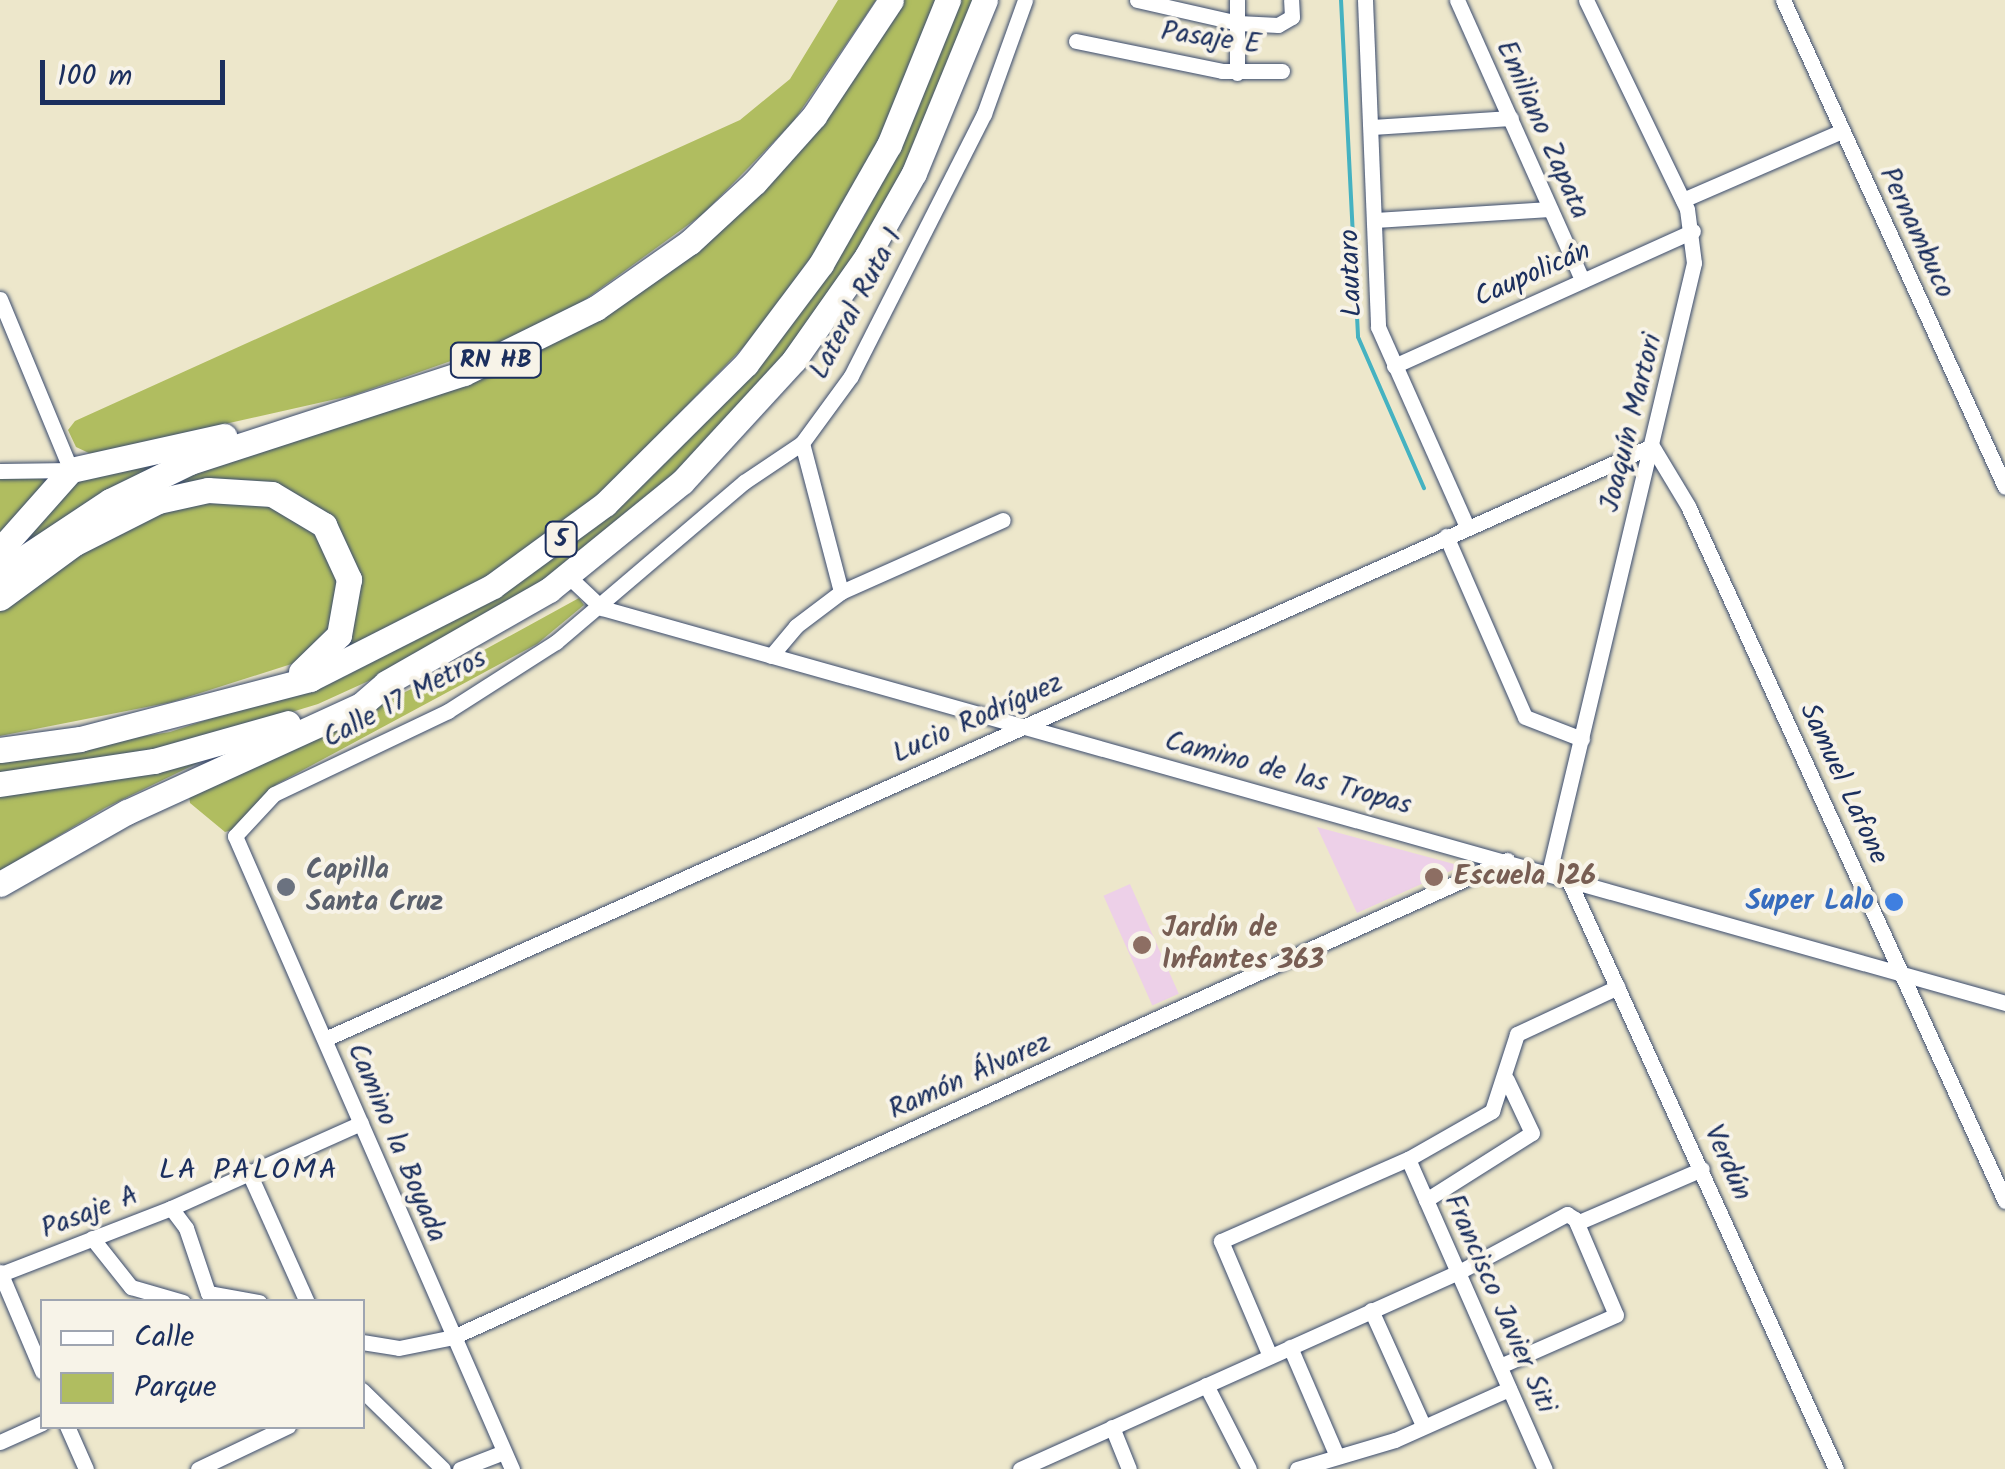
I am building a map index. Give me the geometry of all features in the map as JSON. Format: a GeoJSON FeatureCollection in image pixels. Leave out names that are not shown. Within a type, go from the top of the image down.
{"type":"FeatureCollection","features":[{"type":"Feature","properties":{"kind":"highway","name":"RN HB"},"geometry":{"type":"LineString","coordinates":[[0,574],[136,488],[283,430],[464,374],[557,330],[631,285],[709,225],[786,150],[891,0]]}},
{"type":"Feature","properties":{"kind":"highway","name":"5"},"geometry":{"type":"LineString","coordinates":[[0,750],[80,739],[258,693],[349,663],[493,586],[605,504],[694,421],[772,332],[842,231],[907,107],[948,0]]}},
{"type":"Feature","properties":{"kind":"highway"},"geometry":{"type":"LineString","coordinates":[[0,784],[212,746],[386,683],[502,622],[568,576],[706,460],[836,304],[914,173],[984,0]]}},
{"type":"Feature","properties":{"kind":"highway"},"geometry":{"type":"LineString","coordinates":[[0,550],[71,470],[256,429],[283,430]]}},
{"type":"Feature","properties":{"kind":"highway"},"geometry":{"type":"LineString","coordinates":[[0,598],[76,542],[158,501],[224,489],[287,500],[334,538],[349,579],[348,607],[322,658],[258,693]]}},
{"type":"Feature","properties":{"kind":"highway"},"geometry":{"type":"LineString","coordinates":[[0,884],[127,812],[361,705],[386,683]]}},
{"type":"Feature","properties":{"kind":"street","name":"Lateral Ruta 1"},"geometry":{"type":"LineString","coordinates":[[602,608],[744,482],[802,442],[851,376],[984,114],[1025,0]]}},
{"type":"Feature","properties":{"kind":"street"},"geometry":{"type":"LineString","coordinates":[[1137,0],[1238,24],[1288,24],[1291,0]]}},
{"type":"Feature","properties":{"kind":"street"},"geometry":{"type":"LineString","coordinates":[[1237,0],[1237,73]]}},
{"type":"Feature","properties":{"kind":"street","name":"Lautaro"},"geometry":{"type":"LineString","coordinates":[[1365,0],[1378,327],[1467,527]]}},
{"type":"Feature","properties":{"kind":"street","name":"Emiliano Zapata"},"geometry":{"type":"LineString","coordinates":[[1457,0],[1582,280]]}},
{"type":"Feature","properties":{"kind":"street","name":"Joaquín Martori"},"geometry":{"type":"LineString","coordinates":[[1550,873],[1690,291],[1693,232],[1683,200],[1586,0]]}},
{"type":"Feature","properties":{"kind":"street","name":"Pernambuco"},"geometry":{"type":"LineString","coordinates":[[1783,0],[2001,465],[2005,487]]}},
{"type":"Feature","properties":{"kind":"street","name":"Pasaje E"},"geometry":{"type":"LineString","coordinates":[[1076,41],[1237,73],[1282,72]]}},
{"type":"Feature","properties":{"kind":"street"},"geometry":{"type":"LineString","coordinates":[[1372,127],[1511,118]]}},
{"type":"Feature","properties":{"kind":"street"},"geometry":{"type":"LineString","coordinates":[[1683,200],[1842,131]]}},
{"type":"Feature","properties":{"kind":"street"},"geometry":{"type":"LineString","coordinates":[[1375,220],[1550,209]]}},
{"type":"Feature","properties":{"kind":"street","name":"Caupolicán"},"geometry":{"type":"LineString","coordinates":[[1394,366],[1693,232]]}},
{"type":"Feature","properties":{"kind":"street"},"geometry":{"type":"LineString","coordinates":[[0,300],[71,470],[0,470]]}},
{"type":"Feature","properties":{"kind":"street"},"geometry":{"type":"LineString","coordinates":[[802,442],[840,592]]}},
{"type":"Feature","properties":{"kind":"street","name":"Lucio Rodríguez"},"geometry":{"type":"LineString","coordinates":[[326,1039],[1652,446]]}},
{"type":"Feature","properties":{"kind":"street","name":"Samuel Lafone"},"geometry":{"type":"LineString","coordinates":[[1652,446],[1688,506],[2005,1201]]}},
{"type":"Feature","properties":{"kind":"street"},"geometry":{"type":"LineString","coordinates":[[772,656],[796,626],[840,592],[1003,520]]}},
{"type":"Feature","properties":{"kind":"street"},"geometry":{"type":"LineString","coordinates":[[1446,536],[1526,717],[1582,740]]}},
{"type":"Feature","properties":{"kind":"street","name":"Camino de las Tropas"},"geometry":{"type":"LineString","coordinates":[[568,576],[602,608],[2005,1003]]}},
{"type":"Feature","properties":{"kind":"street","name":"Calle 17 Metros"},"geometry":{"type":"LineString","coordinates":[[235,836],[274,794],[448,711],[602,608]]}},
{"type":"Feature","properties":{"kind":"street","name":"Camino la Boyada"},"geometry":{"type":"LineString","coordinates":[[235,836],[512,1469]]}},
{"type":"Feature","properties":{"kind":"street","name":"Ramón Álvarez"},"geometry":{"type":"LineString","coordinates":[[365,1342],[399,1348],[453,1337],[1506,860]]}},
{"type":"Feature","properties":{"kind":"street","name":"Verdún"},"geometry":{"type":"LineString","coordinates":[[1568,879],[1836,1469]]}},
{"type":"Feature","properties":{"kind":"street"},"geometry":{"type":"LineString","coordinates":[[1270,1356],[1221,1241],[1408,1158],[1495,1109],[1507,1080],[1517,1034],[1618,986]]}},
{"type":"Feature","properties":{"kind":"street"},"geometry":{"type":"LineString","coordinates":[[1426,1200],[1532,1133],[1507,1080]]}},
{"type":"Feature","properties":{"kind":"street","name":"Pasaje A"},"geometry":{"type":"LineString","coordinates":[[0,1273],[171,1208],[361,1123]]}},
{"type":"Feature","properties":{"kind":"street","name":"Francisco Javier Siti"},"geometry":{"type":"LineString","coordinates":[[1408,1158],[1545,1469]]}},
{"type":"Feature","properties":{"kind":"street"},"geometry":{"type":"LineString","coordinates":[[1020,1469],[1572,1218],[1702,1168]]}},
{"type":"Feature","properties":{"kind":"street"},"geometry":{"type":"LineString","coordinates":[[250,1173],[306,1299]]}},
{"type":"Feature","properties":{"kind":"street"},"geometry":{"type":"LineString","coordinates":[[171,1208],[186,1228],[206,1297]]}},
{"type":"Feature","properties":{"kind":"street"},"geometry":{"type":"LineString","coordinates":[[1500,1366],[1616,1315],[1572,1218]]}},
{"type":"Feature","properties":{"kind":"street"},"geometry":{"type":"LineString","coordinates":[[92,1238],[131,1287],[173,1299]]}},
{"type":"Feature","properties":{"kind":"street"},"geometry":{"type":"LineString","coordinates":[[0,1273],[40,1366]]}},
{"type":"Feature","properties":{"kind":"street"},"geometry":{"type":"LineString","coordinates":[[1371,1310],[1423,1424]]}},
{"type":"Feature","properties":{"kind":"street"},"geometry":{"type":"LineString","coordinates":[[1290,1347],[1336,1456]]}},
{"type":"Feature","properties":{"kind":"street"},"geometry":{"type":"LineString","coordinates":[[1206,1385],[1250,1469]]}},
{"type":"Feature","properties":{"kind":"street"},"geometry":{"type":"LineString","coordinates":[[1297,1469],[1395,1440],[1509,1388]]}},
{"type":"Feature","properties":{"kind":"street"},"geometry":{"type":"LineString","coordinates":[[365,1393],[443,1469]]}},
{"type":"Feature","properties":{"kind":"street"},"geometry":{"type":"LineString","coordinates":[[0,1442],[40,1424]]}},
{"type":"Feature","properties":{"kind":"street"},"geometry":{"type":"LineString","coordinates":[[1112,1427],[1129,1469]]}},
{"type":"Feature","properties":{"kind":"street"},"geometry":{"type":"LineString","coordinates":[[67,1429],[86,1469]]}},
{"type":"Feature","properties":{"kind":"street"},"geometry":{"type":"LineString","coordinates":[[198,1469],[282,1429]]}},
{"type":"Feature","properties":{"kind":"street"},"geometry":{"type":"LineString","coordinates":[[460,1469],[504,1452]]}},
{"type":"Feature","properties":{"kind":"shaded area"},"geometry":{"type":"Polygon","coordinates":[[[1317,827],[1454,864],[1455,869],[1357,913],[1317,827]]]}},
{"type":"Feature","properties":{"kind":"shaded area","name":"Jardín de Infantes 363"},"geometry":{"type":"Polygon","coordinates":[[[1130,884],[1179,994],[1152,1005],[1104,896],[1130,884]]]}},
{"type":"Feature","properties":{"kind":"green space"},"geometry":{"type":"Polygon","coordinates":[[[838,0],[876,0],[793,122],[703,214],[575,307],[505,342],[354,395],[91,454],[76,447],[68,430],[75,421],[740,120],[790,79],[838,0]]]}},
{"type":"Feature","properties":{"kind":"green space"},"geometry":{"type":"Polygon","coordinates":[[[902,0],[935,0],[879,142],[833,226],[757,333],[605,490],[484,579],[339,654],[358,591],[346,543],[224,480],[0,585],[161,485],[486,375],[610,312],[838,98],[902,0]]]}},
{"type":"Feature","properties":{"kind":"green space"},"geometry":{"type":"Polygon","coordinates":[[[959,0],[975,0],[900,185],[788,354],[692,462],[595,546],[430,653],[318,704],[174,748],[0,776],[0,759],[170,732],[348,673],[466,613],[645,482],[752,372],[863,219],[917,112],[959,0]]]}},
{"type":"Feature","properties":{"kind":"green space"},"geometry":{"type":"Polygon","coordinates":[[[193,448],[0,563],[76,477],[193,448]]]}},
{"type":"Feature","properties":{"kind":"green space"},"geometry":{"type":"Polygon","coordinates":[[[0,479],[47,479],[0,542],[0,479]]]}},
{"type":"Feature","properties":{"kind":"green space"},"geometry":{"type":"Polygon","coordinates":[[[254,498],[309,522],[338,562],[333,629],[304,660],[172,702],[0,736],[0,608],[75,554],[173,504],[254,498]]]}},
{"type":"Feature","properties":{"kind":"green space"},"geometry":{"type":"Polygon","coordinates":[[[579,598],[584,605],[537,644],[277,784],[233,830],[225,832],[190,803],[189,795],[424,683],[579,598]]]}},
{"type":"Feature","properties":{"kind":"green space"},"geometry":{"type":"Polygon","coordinates":[[[206,759],[105,808],[0,871],[0,795],[88,785],[206,759]]]}},
{"type":"Feature","properties":{"kind":"waterway"},"geometry":{"type":"LineString","coordinates":[[1341,0],[1358,337],[1424,488]]}},
{"type":"Feature","properties":{"kind":"place","name":"Escuela 126"},"geometry":{"type":"Point","coordinates":[1434,877]}},
{"type":"Feature","properties":{"kind":"place","name":"Capilla Santa Cruz"},"geometry":{"type":"Point","coordinates":[286,887]}},
{"type":"Feature","properties":{"kind":"place","name":"Super Lalo"},"geometry":{"type":"Point","coordinates":[1894,902]}},
{"type":"Feature","properties":{"kind":"place","name":"Jardín de Infantes 363"},"geometry":{"type":"Point","coordinates":[1142,945]}},
{"type":"Feature","properties":{"kind":"district","name":"LA PALOMA"},"geometry":{"type":"Point","coordinates":[249,1171]}}]}
